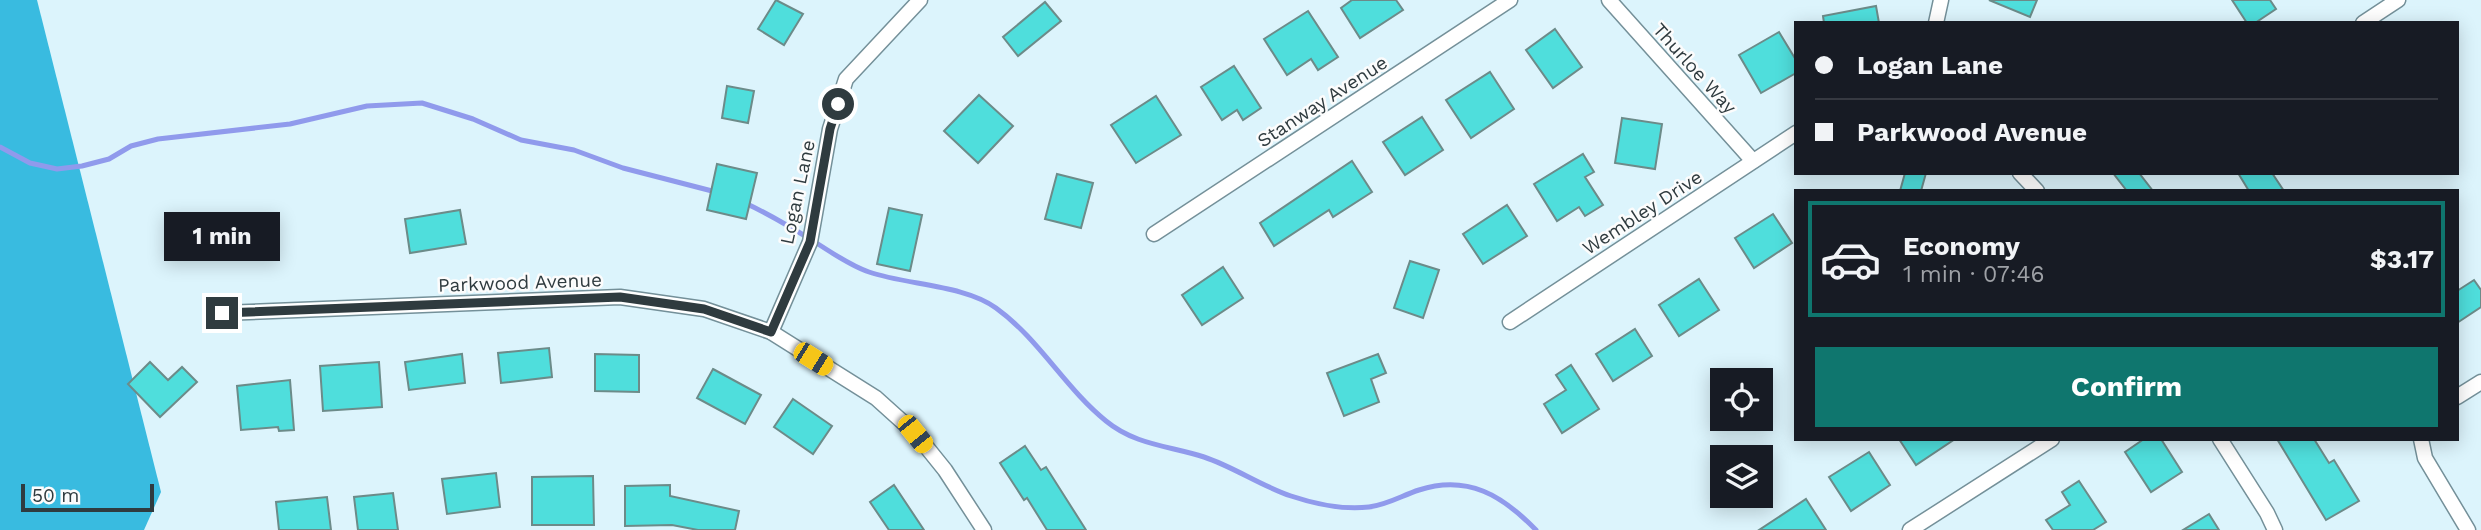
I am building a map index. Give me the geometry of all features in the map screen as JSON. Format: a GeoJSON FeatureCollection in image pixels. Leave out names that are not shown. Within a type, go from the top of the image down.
{"type":"FeatureCollection","features":[{"type":"Feature","properties":{"kind":"street","name":"Logan Lane"},"geometry":{"type":"LineString","coordinates":[[771,332],[810,242],[830,129],[846,79],[920,0]]}},
{"type":"Feature","properties":{"kind":"street","name":"Stanway Avenue"},"geometry":{"type":"LineString","coordinates":[[1154,234],[1510,0]]}},
{"type":"Feature","properties":{"kind":"street","name":"Thurloe Way"},"geometry":{"type":"LineString","coordinates":[[1609,0],[1753,162]]}},
{"type":"Feature","properties":{"kind":"street"},"geometry":{"type":"LineString","coordinates":[[1936,21],[1941,0]]}},
{"type":"Feature","properties":{"kind":"street"},"geometry":{"type":"LineString","coordinates":[[2366,21],[2398,0]]}},
{"type":"Feature","properties":{"kind":"street","name":"Wembley Drive"},"geometry":{"type":"LineString","coordinates":[[1510,322],[1794,135]]}},
{"type":"Feature","properties":{"kind":"street"},"geometry":{"type":"LineString","coordinates":[[2023,175],[2035,189]]}},
{"type":"Feature","properties":{"kind":"street","name":"Parkwood Avenue"},"geometry":{"type":"LineString","coordinates":[[222,313],[620,297],[704,309],[771,332],[876,398],[915,434],[944,470],[984,530]]}},
{"type":"Feature","properties":{"kind":"street"},"geometry":{"type":"LineString","coordinates":[[2459,396],[2481,382]]}},
{"type":"Feature","properties":{"kind":"street"},"geometry":{"type":"LineString","coordinates":[[1910,530],[2049,441]]}},
{"type":"Feature","properties":{"kind":"street"},"geometry":{"type":"LineString","coordinates":[[2221,441],[2275,530]]}},
{"type":"Feature","properties":{"kind":"street"},"geometry":{"type":"LineString","coordinates":[[2422,441],[2426,458],[2468,530]]}},
{"type":"Feature","properties":{"kind":"shaded area"},"geometry":{"type":"Polygon","coordinates":[[[0,0],[37,0],[161,492],[144,530],[0,530],[0,0]]]}},
{"type":"Feature","properties":{"kind":"building"},"geometry":{"type":"Polygon","coordinates":[[[776,0],[803,14],[784,45],[758,29],[776,0]]]}},
{"type":"Feature","properties":{"kind":"building"},"geometry":{"type":"Polygon","coordinates":[[[1352,0],[1396,0],[1403,10],[1360,38],[1341,8],[1352,0]]]}},
{"type":"Feature","properties":{"kind":"building"},"geometry":{"type":"Polygon","coordinates":[[[1989,0],[2037,0],[2030,17],[1989,0]]]}},
{"type":"Feature","properties":{"kind":"building"},"geometry":{"type":"Polygon","coordinates":[[[2232,0],[2270,0],[2276,9],[2258,21],[2246,21],[2232,0]]]}},
{"type":"Feature","properties":{"kind":"building"},"geometry":{"type":"Polygon","coordinates":[[[1045,2],[1061,21],[1018,56],[1003,37],[1045,2]]]}},
{"type":"Feature","properties":{"kind":"building"},"geometry":{"type":"Polygon","coordinates":[[[1876,6],[1879,21],[1824,21],[1823,16],[1876,6]]]}},
{"type":"Feature","properties":{"kind":"building"},"geometry":{"type":"Polygon","coordinates":[[[1308,11],[1338,57],[1318,70],[1311,59],[1287,75],[1264,39],[1308,11]]]}},
{"type":"Feature","properties":{"kind":"building"},"geometry":{"type":"Polygon","coordinates":[[[1555,29],[1582,67],[1553,88],[1526,50],[1555,29]]]}},
{"type":"Feature","properties":{"kind":"building"},"geometry":{"type":"Polygon","coordinates":[[[1779,32],[1794,57],[1794,74],[1761,93],[1739,55],[1779,32]]]}},
{"type":"Feature","properties":{"kind":"building"},"geometry":{"type":"Polygon","coordinates":[[[1234,66],[1261,108],[1243,120],[1237,110],[1222,120],[1201,87],[1234,66]]]}},
{"type":"Feature","properties":{"kind":"building"},"geometry":{"type":"Polygon","coordinates":[[[1490,72],[1514,109],[1471,138],[1446,100],[1490,72]]]}},
{"type":"Feature","properties":{"kind":"building"},"geometry":{"type":"Polygon","coordinates":[[[727,86],[754,91],[748,123],[722,118],[727,86]]]}},
{"type":"Feature","properties":{"kind":"building"},"geometry":{"type":"Polygon","coordinates":[[[979,95],[1013,126],[978,163],[944,131],[979,95]]]}},
{"type":"Feature","properties":{"kind":"building"},"geometry":{"type":"Polygon","coordinates":[[[1156,96],[1181,135],[1136,163],[1111,125],[1156,96]]]}},
{"type":"Feature","properties":{"kind":"building"},"geometry":{"type":"Polygon","coordinates":[[[1422,117],[1443,150],[1405,175],[1383,142],[1422,117]]]}},
{"type":"Feature","properties":{"kind":"building"},"geometry":{"type":"Polygon","coordinates":[[[1622,118],[1662,124],[1655,169],[1615,163],[1622,118]]]}},
{"type":"Feature","properties":{"kind":"building"},"geometry":{"type":"Polygon","coordinates":[[[1583,154],[1594,172],[1585,177],[1603,205],[1585,216],[1579,207],[1557,221],[1534,184],[1583,154]]]}},
{"type":"Feature","properties":{"kind":"building"},"geometry":{"type":"Polygon","coordinates":[[[1352,161],[1372,192],[1333,217],[1329,210],[1274,246],[1260,223],[1352,161]]]}},
{"type":"Feature","properties":{"kind":"building"},"geometry":{"type":"Polygon","coordinates":[[[717,164],[757,173],[746,219],[707,210],[717,164]]]}},
{"type":"Feature","properties":{"kind":"building"},"geometry":{"type":"Polygon","coordinates":[[[1057,174],[1093,183],[1081,228],[1045,219],[1057,174]]]}},
{"type":"Feature","properties":{"kind":"building"},"geometry":{"type":"Polygon","coordinates":[[[1904,175],[1925,175],[1922,189],[1901,189],[1904,175]]]}},
{"type":"Feature","properties":{"kind":"building"},"geometry":{"type":"Polygon","coordinates":[[[2115,175],[2141,175],[2151,189],[2125,189],[2115,175]]]}},
{"type":"Feature","properties":{"kind":"building"},"geometry":{"type":"Polygon","coordinates":[[[2239,175],[2273,175],[2283,189],[2248,189],[2239,175]]]}},
{"type":"Feature","properties":{"kind":"building"},"geometry":{"type":"Polygon","coordinates":[[[1507,205],[1527,236],[1483,264],[1463,234],[1507,205]]]}},
{"type":"Feature","properties":{"kind":"building"},"geometry":{"type":"Polygon","coordinates":[[[889,208],[922,215],[910,271],[877,264],[889,208]]]}},
{"type":"Feature","properties":{"kind":"building"},"geometry":{"type":"Polygon","coordinates":[[[460,210],[466,244],[410,253],[405,219],[460,210]]]}},
{"type":"Feature","properties":{"kind":"building"},"geometry":{"type":"Polygon","coordinates":[[[1773,214],[1792,243],[1754,268],[1735,238],[1773,214]]]}},
{"type":"Feature","properties":{"kind":"building"},"geometry":{"type":"Polygon","coordinates":[[[1410,261],[1439,270],[1423,318],[1394,308],[1410,261]]]}},
{"type":"Feature","properties":{"kind":"building"},"geometry":{"type":"Polygon","coordinates":[[[1223,267],[1243,298],[1202,325],[1182,295],[1223,267]]]}},
{"type":"Feature","properties":{"kind":"building"},"geometry":{"type":"Polygon","coordinates":[[[1699,279],[1719,310],[1679,336],[1659,305],[1699,279]]]}},
{"type":"Feature","properties":{"kind":"building"},"geometry":{"type":"Polygon","coordinates":[[[2474,280],[2481,290],[2481,307],[2459,322],[2459,290],[2474,280]]]}},
{"type":"Feature","properties":{"kind":"building"},"geometry":{"type":"Polygon","coordinates":[[[1635,329],[1652,356],[1613,381],[1596,354],[1635,329]]]}},
{"type":"Feature","properties":{"kind":"building"},"geometry":{"type":"Polygon","coordinates":[[[549,348],[552,377],[501,383],[498,353],[549,348]]]}},
{"type":"Feature","properties":{"kind":"building"},"geometry":{"type":"Polygon","coordinates":[[[462,354],[465,383],[409,390],[405,362],[462,354]]]}},
{"type":"Feature","properties":{"kind":"building"},"geometry":{"type":"Polygon","coordinates":[[[595,354],[639,355],[639,392],[595,391],[595,354]]]}},
{"type":"Feature","properties":{"kind":"building"},"geometry":{"type":"Polygon","coordinates":[[[1378,354],[1386,373],[1371,379],[1379,402],[1344,416],[1327,373],[1378,354]]]}},
{"type":"Feature","properties":{"kind":"building"},"geometry":{"type":"Polygon","coordinates":[[[150,362],[168,380],[182,367],[197,382],[160,417],[128,384],[150,362]]]}},
{"type":"Feature","properties":{"kind":"building"},"geometry":{"type":"Polygon","coordinates":[[[379,362],[382,407],[323,411],[320,366],[379,362]]]}},
{"type":"Feature","properties":{"kind":"building"},"geometry":{"type":"Polygon","coordinates":[[[1571,365],[1599,409],[1562,433],[1544,404],[1566,390],[1556,375],[1571,365]]]}},
{"type":"Feature","properties":{"kind":"building"},"geometry":{"type":"Polygon","coordinates":[[[713,369],[761,395],[745,424],[697,398],[713,369]]]}},
{"type":"Feature","properties":{"kind":"building"},"geometry":{"type":"Polygon","coordinates":[[[290,380],[294,430],[279,431],[278,427],[241,430],[237,386],[290,380]]]}},
{"type":"Feature","properties":{"kind":"building"},"geometry":{"type":"Polygon","coordinates":[[[793,399],[832,426],[813,454],[774,427],[793,399]]]}},
{"type":"Feature","properties":{"kind":"building"},"geometry":{"type":"Polygon","coordinates":[[[1900,441],[1952,441],[1916,465],[1900,441]]]}},
{"type":"Feature","properties":{"kind":"building"},"geometry":{"type":"Polygon","coordinates":[[[2141,441],[2162,441],[2182,472],[2151,492],[2125,452],[2141,441]]]}},
{"type":"Feature","properties":{"kind":"building"},"geometry":{"type":"Polygon","coordinates":[[[2278,441],[2315,441],[2329,463],[2334,460],[2359,501],[2326,520],[2278,441]]]}},
{"type":"Feature","properties":{"kind":"building"},"geometry":{"type":"Polygon","coordinates":[[[1025,446],[1041,470],[1046,467],[1086,530],[1047,530],[1027,498],[1024,500],[1000,463],[1025,446]]]}},
{"type":"Feature","properties":{"kind":"building"},"geometry":{"type":"Polygon","coordinates":[[[1869,452],[1890,485],[1851,511],[1829,477],[1869,452]]]}},
{"type":"Feature","properties":{"kind":"building"},"geometry":{"type":"Polygon","coordinates":[[[496,473],[500,507],[447,514],[442,479],[496,473]]]}},
{"type":"Feature","properties":{"kind":"building"},"geometry":{"type":"Polygon","coordinates":[[[593,476],[594,525],[532,525],[532,477],[593,476]]]}},
{"type":"Feature","properties":{"kind":"building"},"geometry":{"type":"Polygon","coordinates":[[[2079,481],[2106,522],[2093,530],[2053,530],[2046,520],[2070,505],[2062,492],[2079,481]]]}},
{"type":"Feature","properties":{"kind":"building"},"geometry":{"type":"Polygon","coordinates":[[[670,485],[670,496],[739,511],[735,530],[698,530],[672,525],[625,526],[625,486],[670,485]]]}},
{"type":"Feature","properties":{"kind":"building"},"geometry":{"type":"Polygon","coordinates":[[[894,485],[924,530],[889,530],[870,502],[894,485]]]}},
{"type":"Feature","properties":{"kind":"building"},"geometry":{"type":"Polygon","coordinates":[[[393,493],[398,530],[358,530],[354,497],[393,493]]]}},
{"type":"Feature","properties":{"kind":"building"},"geometry":{"type":"Polygon","coordinates":[[[327,497],[331,530],[279,530],[276,502],[327,497]]]}},
{"type":"Feature","properties":{"kind":"building"},"geometry":{"type":"Polygon","coordinates":[[[1806,499],[1826,530],[1759,530],[1806,499]]]}},
{"type":"Feature","properties":{"kind":"building"},"geometry":{"type":"Polygon","coordinates":[[[2209,514],[2219,530],[2183,530],[2209,514]]]}},
{"type":"Feature","properties":{"kind":"waterway"},"geometry":{"type":"LineString","coordinates":[[0,147],[30,163],[57,169],[109,159],[131,146],[158,139],[290,124],[367,106],[422,103],[473,119],[521,140],[574,150],[623,168],[716,192]]}},
{"type":"Feature","properties":{"kind":"waterway"},"geometry":{"type":"LineString","coordinates":[[745,203],[862,269],[983,300],[1026,334],[1091,408],[1129,435],[1204,457],[1280,492],[1329,506],[1369,507],[1437,486],[1469,487],[1497,498],[1536,530]]}},
{"type":"Feature","properties":{"kind":"route"},"geometry":{"type":"LineString","coordinates":[[222,313],[620,297],[704,309],[771,332],[810,242],[830,129],[838,104]]}}]}
